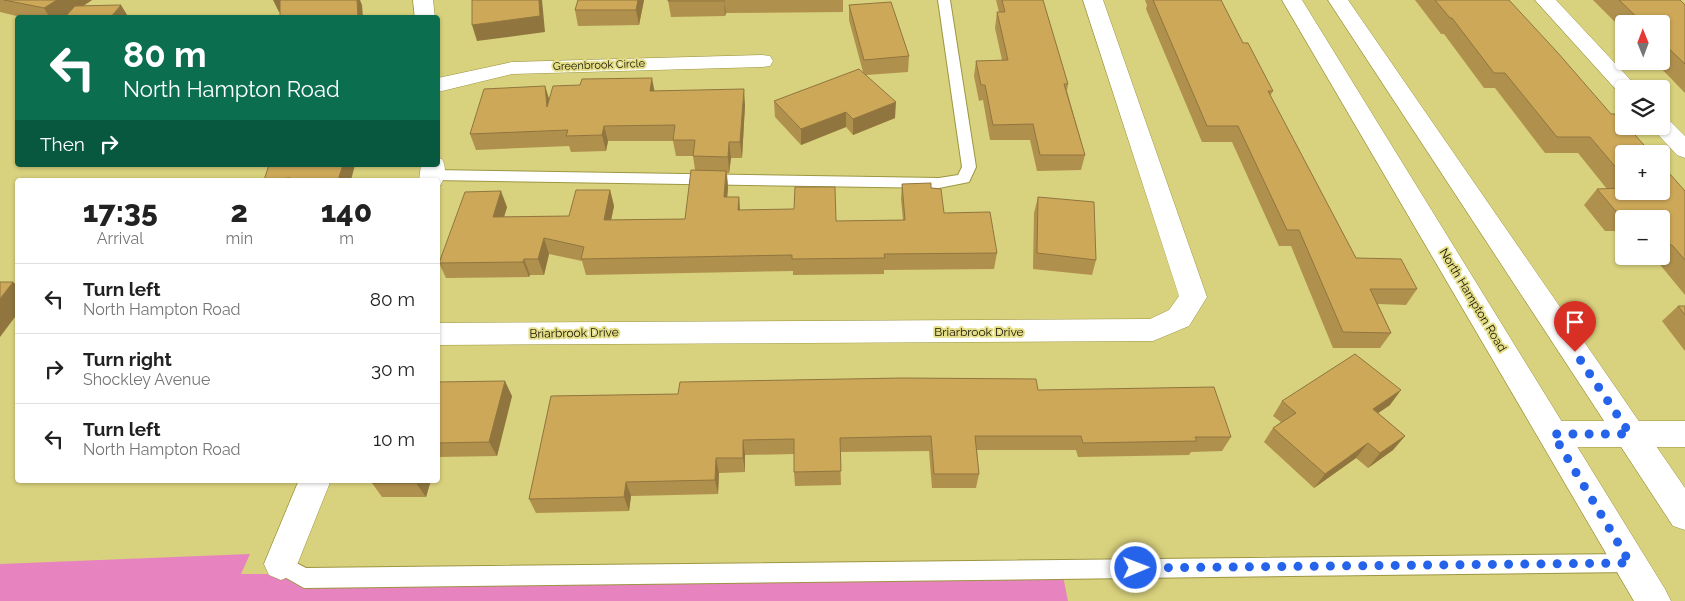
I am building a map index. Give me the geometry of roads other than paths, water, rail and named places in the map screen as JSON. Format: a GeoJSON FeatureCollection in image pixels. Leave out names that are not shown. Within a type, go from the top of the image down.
{"type":"FeatureCollection","features":[{"type":"Feature","properties":{"kind":"street","name":"Briarbrook Drive"},"geometry":{"type":"LineString","coordinates":[[440,334],[1153,330],[1179,318],[1193,297],[1093,0]]}},
{"type":"Feature","properties":{"kind":"street","name":"North Hampton Road"},"geometry":{"type":"LineString","coordinates":[[1292,0],[1653,601]]}},
{"type":"Feature","properties":{"kind":"street"},"geometry":{"type":"LineString","coordinates":[[1338,0],[1685,515]]}},
{"type":"Feature","properties":{"kind":"street"},"geometry":{"type":"LineString","coordinates":[[1545,0],[1620,80]]}},
{"type":"Feature","properties":{"kind":"street","name":"Greenbrook Circle"},"geometry":{"type":"LineString","coordinates":[[440,85],[512,68],[762,61]]}},
{"type":"Feature","properties":{"kind":"street"},"geometry":{"type":"LineString","coordinates":[[1670,134],[1685,150]]}},
{"type":"Feature","properties":{"kind":"street"},"geometry":{"type":"LineString","coordinates":[[1553,434],[1685,434]]}},
{"type":"Feature","properties":{"kind":"street"},"geometry":{"type":"LineString","coordinates":[[281,564],[314,483]]}},
{"type":"Feature","properties":{"kind":"lane"},"geometry":{"type":"LineString","coordinates":[[432,173],[939,184],[964,179],[969,167],[944,0]]}},
{"type":"Feature","properties":{"kind":"lane"},"geometry":{"type":"LineString","coordinates":[[281,564],[304,578],[314,578],[1630,563]]}}]}
